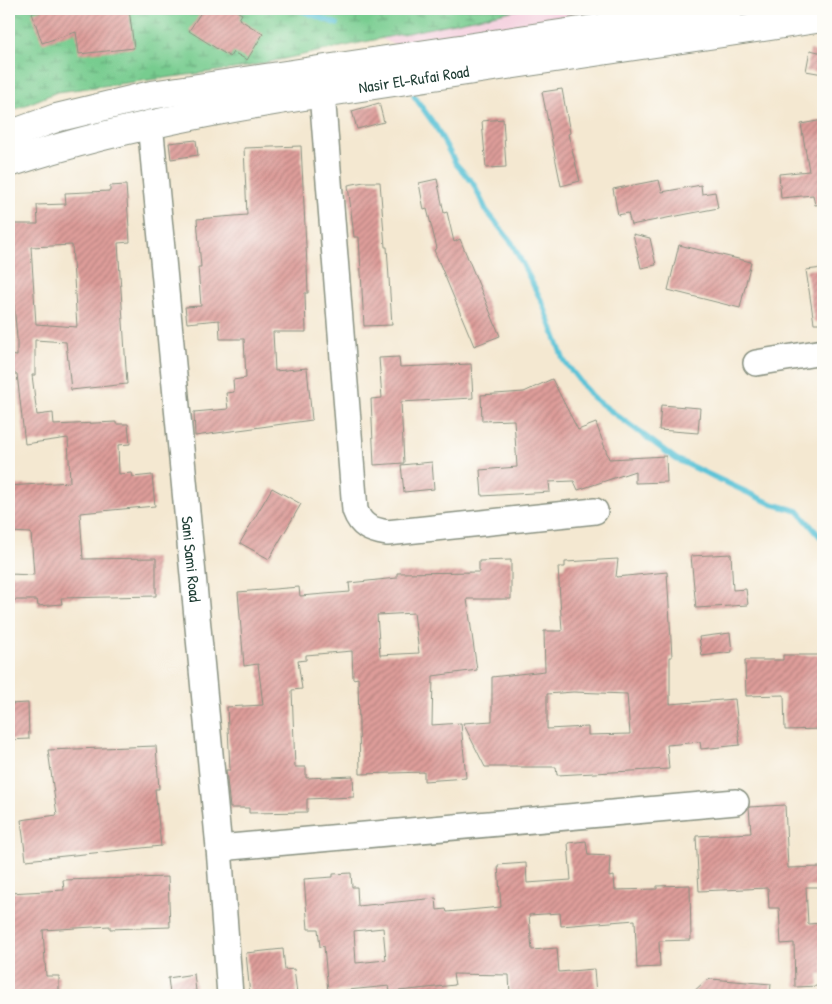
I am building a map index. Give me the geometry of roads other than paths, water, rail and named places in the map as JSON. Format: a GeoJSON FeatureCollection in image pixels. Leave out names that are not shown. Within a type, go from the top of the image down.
{"type":"FeatureCollection","features":[{"type":"Feature","properties":{"kind":"main road","name":"Nasir El-Rufai Road"},"geometry":{"type":"LineString","coordinates":[[9,163],[66,144],[150,123],[322,93],[729,9]]}},
{"type":"Feature","properties":{"kind":"main road","name":"Nasir El-Rufai Road"},"geometry":{"type":"LineString","coordinates":[[9,135],[56,118],[151,95],[542,48],[823,18]]}},
{"type":"Feature","properties":{"kind":"street"},"geometry":{"type":"LineString","coordinates":[[322,93],[356,510],[361,523],[371,530],[387,533],[595,511]]}},
{"type":"Feature","properties":{"kind":"street","name":"Sani Sami Road"},"geometry":{"type":"LineString","coordinates":[[150,123],[219,848],[230,995]]}},
{"type":"Feature","properties":{"kind":"street"},"geometry":{"type":"LineString","coordinates":[[756,363],[823,352]]}},
{"type":"Feature","properties":{"kind":"street"},"geometry":{"type":"LineString","coordinates":[[219,848],[736,802]]}},
{"type":"Feature","properties":{"kind":"waterway"},"geometry":{"type":"LineString","coordinates":[[297,9],[337,24]]}},
{"type":"Feature","properties":{"kind":"waterway"},"geometry":{"type":"LineString","coordinates":[[414,96],[436,127],[456,164],[473,183],[486,210],[512,243],[543,304],[564,361],[592,397],[676,459],[772,504],[798,511],[823,540]]}}]}
